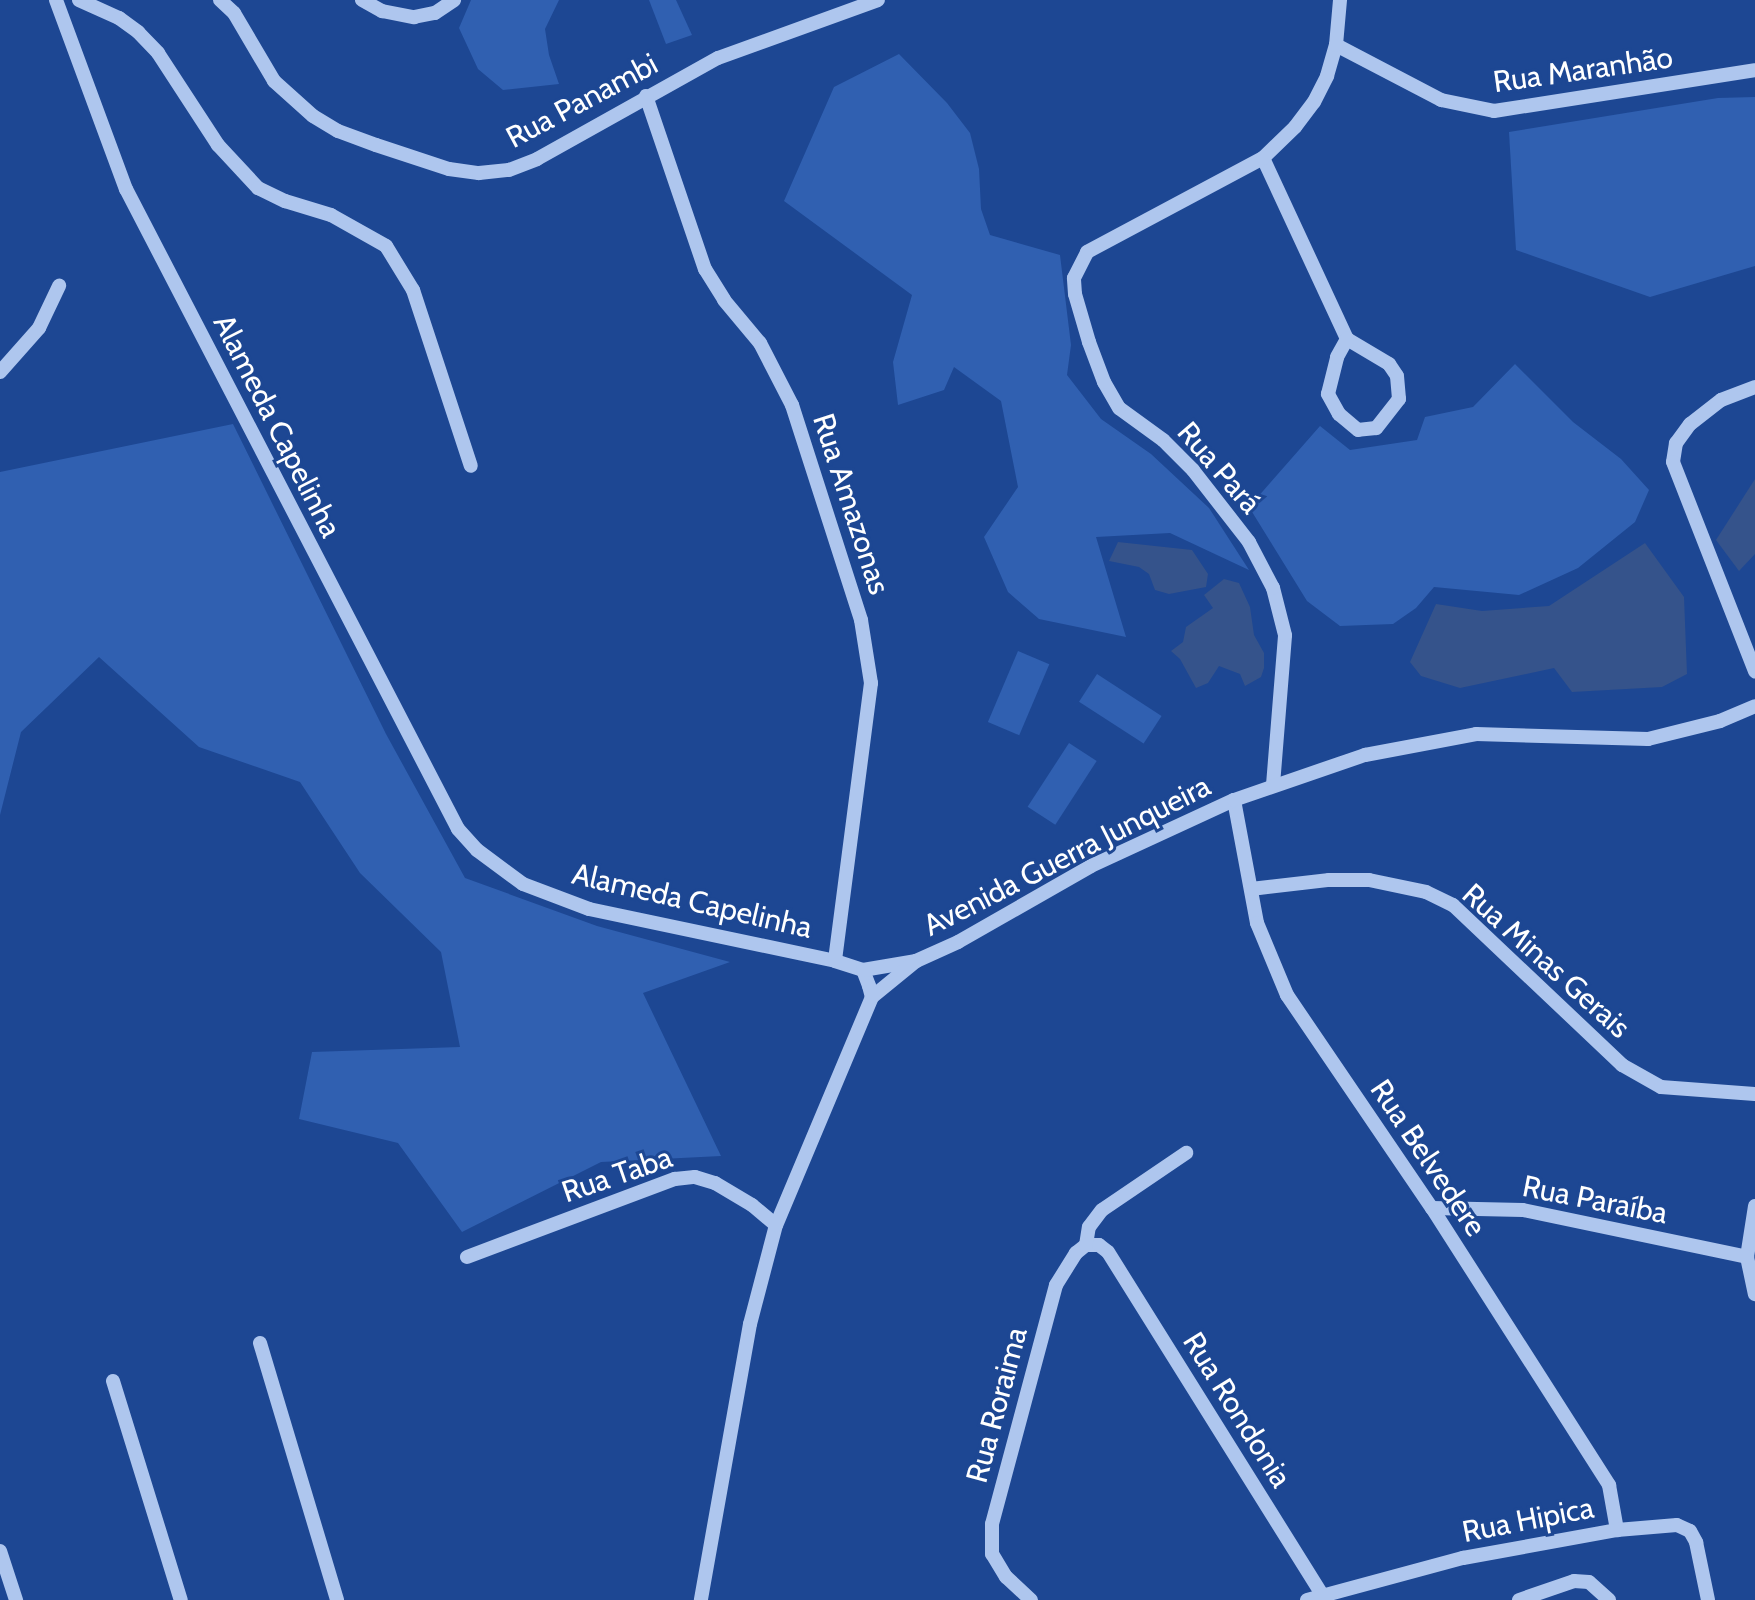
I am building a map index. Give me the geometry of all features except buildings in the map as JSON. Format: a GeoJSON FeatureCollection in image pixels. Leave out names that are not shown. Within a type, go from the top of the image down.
{"type":"FeatureCollection","features":[{"type":"Feature","properties":{"kind":"street","name":"Alameda Capelinha"},"geometry":{"type":"LineString","coordinates":[[56,0],[126,189],[458,829],[477,850],[523,884],[589,909],[835,961],[863,970]]}},
{"type":"Feature","properties":{"kind":"street"},"geometry":{"type":"LineString","coordinates":[[79,0],[119,18],[158,53],[218,145],[258,188],[285,201],[331,215],[386,246],[413,290],[471,466]]}},
{"type":"Feature","properties":{"kind":"street","name":"Rua Panambi"},"geometry":{"type":"LineString","coordinates":[[220,0],[234,13],[274,81],[313,116],[338,131],[449,169],[479,173],[509,170],[537,159],[718,58],[878,0]]}},
{"type":"Feature","properties":{"kind":"street"},"geometry":{"type":"LineString","coordinates":[[362,0],[382,11],[414,17],[435,13],[454,0]]}},
{"type":"Feature","properties":{"kind":"street","name":"Rua Pará"},"geometry":{"type":"LineString","coordinates":[[1273,785],[1285,635],[1273,588],[1249,542],[1193,470],[1163,440],[1119,408],[1104,382],[1089,342],[1075,294],[1074,278],[1087,252],[1263,158],[1314,102],[1336,45],[1340,0]]}},
{"type":"Feature","properties":{"kind":"street","name":"Rua Maranhão"},"geometry":{"type":"LineString","coordinates":[[1336,45],[1441,100],[1494,111],[1755,70]]}},
{"type":"Feature","properties":{"kind":"street","name":"Rua Amazonas"},"geometry":{"type":"LineString","coordinates":[[646,96],[705,269],[724,300],[760,343],[792,405],[866,643],[871,683],[835,961]]}},
{"type":"Feature","properties":{"kind":"street"},"geometry":{"type":"LineString","coordinates":[[1263,158],[1347,339],[1389,364],[1397,376],[1399,399],[1376,428],[1358,430],[1339,414],[1328,394],[1337,357],[1347,339]]}},
{"type":"Feature","properties":{"kind":"street"},"geometry":{"type":"LineString","coordinates":[[0,372],[39,328],[59,286]]}},
{"type":"Feature","properties":{"kind":"street"},"geometry":{"type":"LineString","coordinates":[[1755,387],[1721,400],[1690,424],[1676,443],[1673,462],[1755,671]]}},
{"type":"Feature","properties":{"kind":"street","name":"Avenida Guerra Junqueira"},"geometry":{"type":"LineString","coordinates":[[863,970],[916,961],[958,942],[1091,866],[1234,800],[1365,755],[1476,734],[1648,739],[1720,721],[1755,706]]}},
{"type":"Feature","properties":{"kind":"street","name":"Rua Belvedere"},"geometry":{"type":"LineString","coordinates":[[1234,800],[1257,923],[1287,995],[1432,1208],[1609,1485],[1617,1530]]}},
{"type":"Feature","properties":{"kind":"street","name":"Rua Minas Gerais"},"geometry":{"type":"LineString","coordinates":[[1251,889],[1329,880],[1369,880],[1426,892],[1453,905],[1622,1065],[1661,1087],[1755,1094]]}},
{"type":"Feature","properties":{"kind":"street","name":"Avenida Guerra Junqueira"},"geometry":{"type":"LineString","coordinates":[[872,997],[916,961]]}},
{"type":"Feature","properties":{"kind":"street"},"geometry":{"type":"LineString","coordinates":[[701,1600],[750,1324],[776,1225],[872,997],[863,970]]}},
{"type":"Feature","properties":{"kind":"street","name":"Rua Roraima"},"geometry":{"type":"LineString","coordinates":[[1031,1600],[1006,1577],[992,1554],[992,1524],[1056,1285],[1076,1253],[1086,1245],[1089,1227],[1102,1210],[1186,1153]]}},
{"type":"Feature","properties":{"kind":"street","name":"Rua Taba"},"geometry":{"type":"LineString","coordinates":[[467,1257],[675,1179],[695,1177],[715,1183],[752,1205],[776,1225]]}},
{"type":"Feature","properties":{"kind":"street"},"geometry":{"type":"LineString","coordinates":[[1755,1206],[1747,1257],[1755,1294]]}},
{"type":"Feature","properties":{"kind":"street","name":"Rua Paraíba"},"geometry":{"type":"LineString","coordinates":[[1432,1208],[1523,1210],[1747,1257]]}},
{"type":"Feature","properties":{"kind":"street","name":"Rua Rondonia"},"geometry":{"type":"LineString","coordinates":[[1086,1245],[1099,1245],[1108,1252],[1322,1595]]}},
{"type":"Feature","properties":{"kind":"street"},"geometry":{"type":"LineString","coordinates":[[260,1343],[337,1600]]}},
{"type":"Feature","properties":{"kind":"street"},"geometry":{"type":"LineString","coordinates":[[113,1381],[181,1600]]}},
{"type":"Feature","properties":{"kind":"street","name":"Rua Hipica"},"geometry":{"type":"LineString","coordinates":[[1307,1600],[1463,1558],[1617,1530],[1677,1525],[1690,1531],[1696,1542],[1708,1600]]}},
{"type":"Feature","properties":{"kind":"street"},"geometry":{"type":"LineString","coordinates":[[0,1551],[15,1600]]}},
{"type":"Feature","properties":{"kind":"street"},"geometry":{"type":"LineString","coordinates":[[1519,1600],[1574,1581],[1589,1582],[1599,1587],[1609,1600]]}},
{"type":"Feature","properties":{"kind":"street"},"geometry":{"type":"LineString","coordinates":[[0,1588],[15,1600]]}},
{"type":"Feature","properties":{"kind":"shaded area"},"geometry":{"type":"Polygon","coordinates":[[[471,0],[559,0],[545,29],[549,55],[559,84],[503,90],[478,69],[459,28],[471,0]]]}},
{"type":"Feature","properties":{"kind":"shaded area"},"geometry":{"type":"Polygon","coordinates":[[[649,0],[676,0],[692,35],[666,44],[649,0]]]}},
{"type":"Feature","properties":{"kind":"shaded area"},"geometry":{"type":"Polygon","coordinates":[[[899,54],[947,103],[970,133],[979,169],[981,209],[990,235],[1060,255],[1071,345],[1067,375],[1101,419],[1151,454],[1209,508],[1249,570],[1170,533],[1096,537],[1126,637],[1039,619],[1008,592],[984,537],[1018,487],[1001,401],[954,367],[944,390],[898,405],[893,362],[912,295],[784,201],[834,87],[899,54]]]}},
{"type":"Feature","properties":{"kind":"shaded area"},"geometry":{"type":"Polygon","coordinates":[[[1755,97],[1755,266],[1650,297],[1516,250],[1509,132],[1718,98],[1755,97]]]}},
{"type":"Feature","properties":{"kind":"shaded area"},"geometry":{"type":"Polygon","coordinates":[[[1515,364],[1573,422],[1621,459],[1649,490],[1635,522],[1578,568],[1519,595],[1434,587],[1416,608],[1393,624],[1340,626],[1307,601],[1249,507],[1320,426],[1350,450],[1417,440],[1425,417],[1473,407],[1515,364]]]}},
{"type":"Feature","properties":{"kind":"shaded area"},"geometry":{"type":"Polygon","coordinates":[[[233,424],[386,734],[465,878],[597,926],[730,962],[643,993],[721,1156],[601,1162],[462,1232],[398,1143],[299,1119],[312,1052],[460,1047],[441,952],[360,873],[300,782],[199,747],[99,657],[21,732],[0,815],[0,472],[233,424]]]}},
{"type":"Feature","properties":{"kind":"shaded area"},"geometry":{"type":"Polygon","coordinates":[[[1755,479],[1755,554],[1739,571],[1716,540],[1755,479]]]}},
{"type":"Feature","properties":{"kind":"shaded area"},"geometry":{"type":"Polygon","coordinates":[[[1118,542],[1192,550],[1208,574],[1206,587],[1169,594],[1155,590],[1149,574],[1139,567],[1109,561],[1118,542]]]}},
{"type":"Feature","properties":{"kind":"shaded area"},"geometry":{"type":"Polygon","coordinates":[[[1645,543],[1684,597],[1687,674],[1662,687],[1572,692],[1554,668],[1460,688],[1421,676],[1410,662],[1436,604],[1482,611],[1549,606],[1645,543]]]}},
{"type":"Feature","properties":{"kind":"shaded area"},"geometry":{"type":"Polygon","coordinates":[[[1224,579],[1239,583],[1250,607],[1254,635],[1264,653],[1264,668],[1261,677],[1245,686],[1240,674],[1219,666],[1208,683],[1196,688],[1180,659],[1171,651],[1183,642],[1186,627],[1213,608],[1204,595],[1224,579]]]}},
{"type":"Feature","properties":{"kind":"shaded area"},"geometry":{"type":"Polygon","coordinates":[[[1018,651],[1049,664],[1019,735],[988,722],[1018,651]]]}},
{"type":"Feature","properties":{"kind":"shaded area"},"geometry":{"type":"Polygon","coordinates":[[[1097,674],[1162,716],[1144,744],[1079,702],[1097,674]]]}},
{"type":"Feature","properties":{"kind":"shaded area"},"geometry":{"type":"Polygon","coordinates":[[[1069,743],[1097,761],[1055,825],[1028,807],[1069,743]]]}}]}
